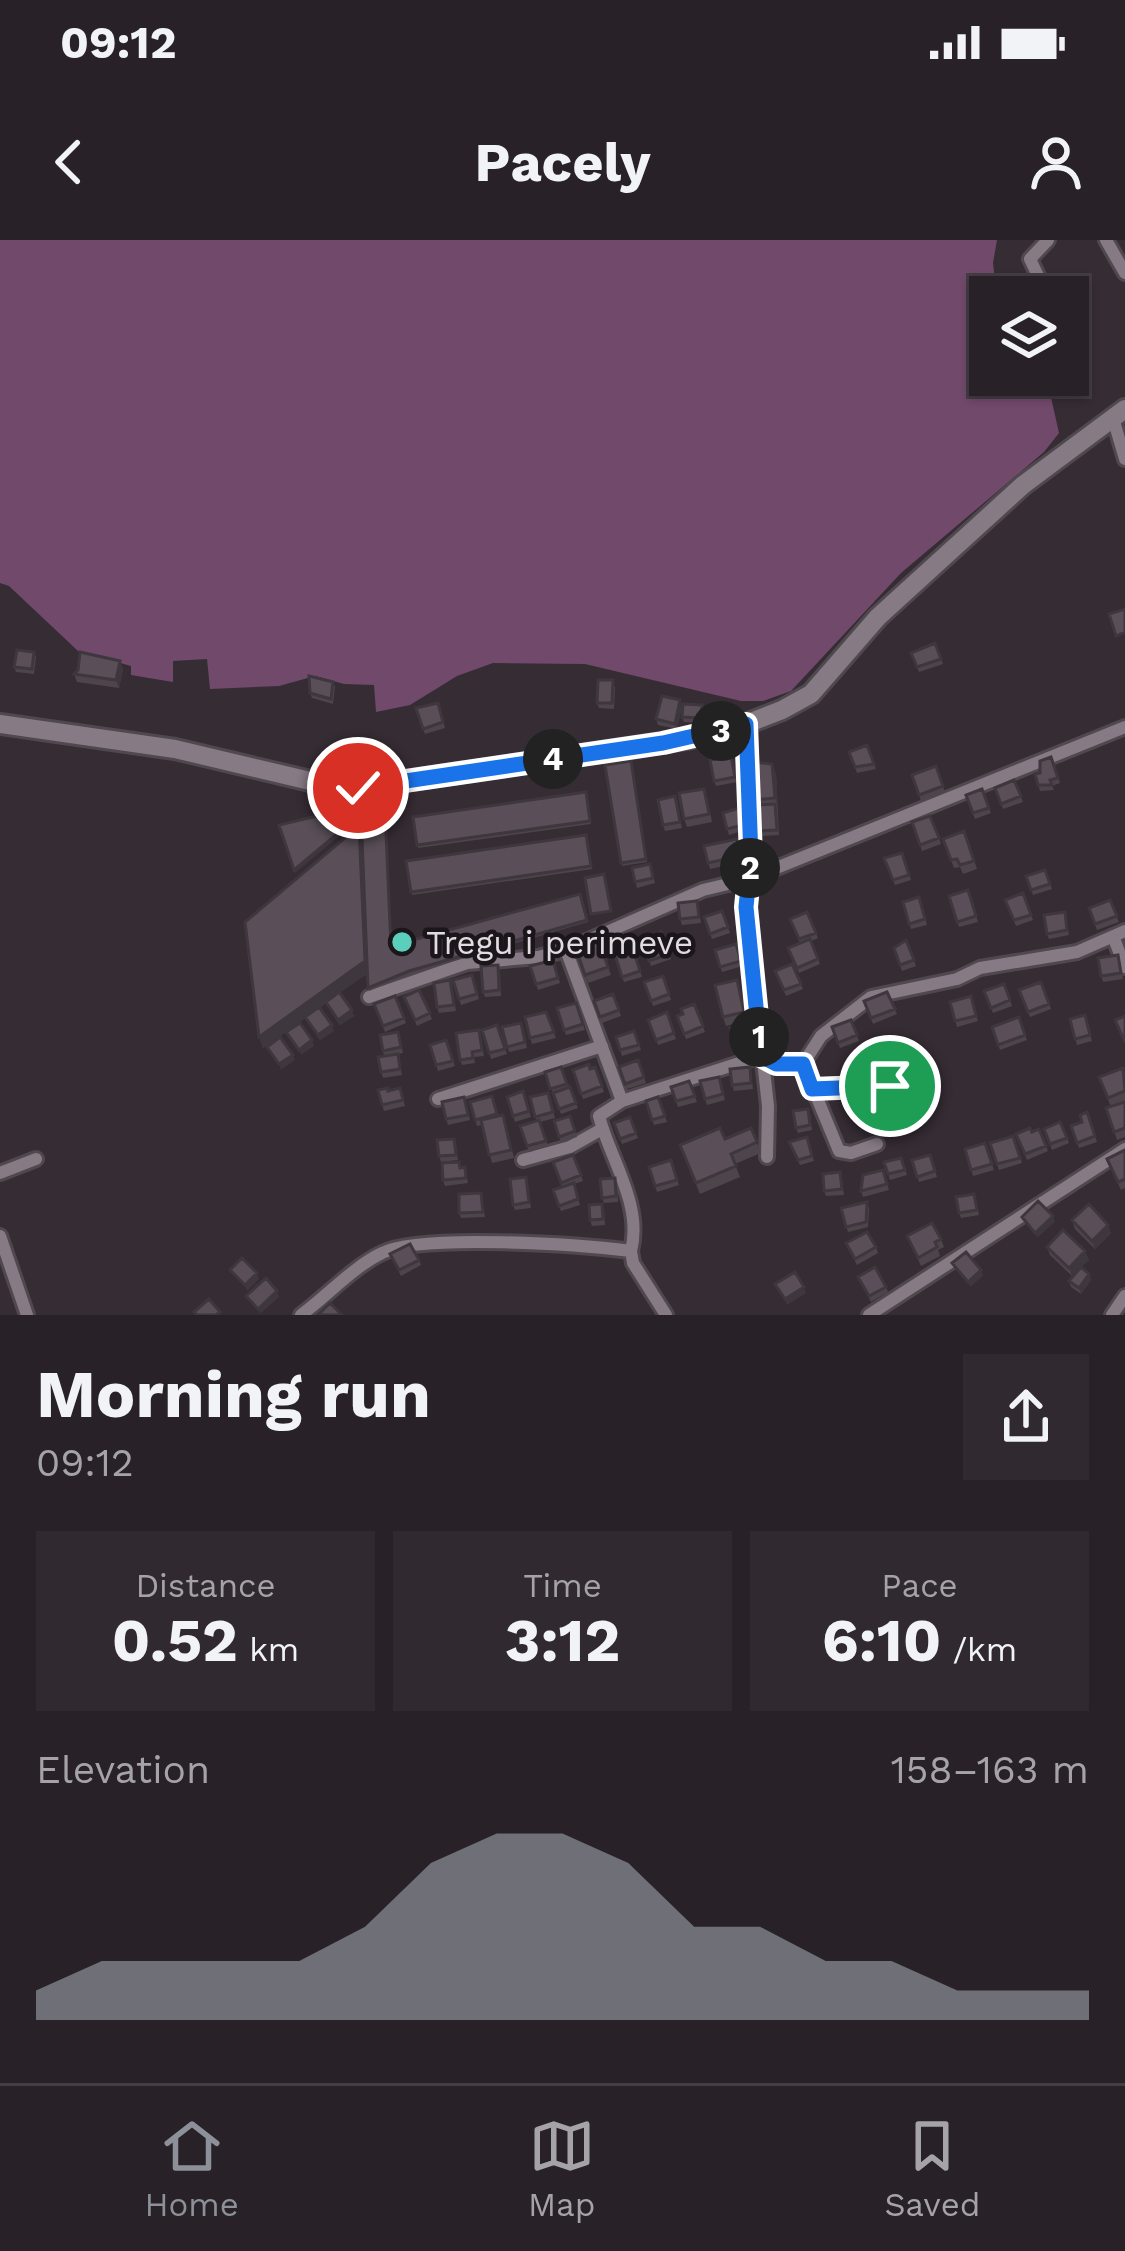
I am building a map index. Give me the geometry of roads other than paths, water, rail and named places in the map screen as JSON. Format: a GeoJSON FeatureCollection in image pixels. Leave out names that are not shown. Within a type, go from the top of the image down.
{"type":"FeatureCollection","features":[{"type":"Feature","properties":{"kind":"main road"},"geometry":{"type":"LineString","coordinates":[[0,724],[175,749],[358,788],[663,743],[746,724],[811,694],[878,617],[1023,484],[1119,414]]}},
{"type":"Feature","properties":{"kind":"street"},"geometry":{"type":"LineString","coordinates":[[1038,276],[1030,260],[1048,240]]}},
{"type":"Feature","properties":{"kind":"street"},"geometry":{"type":"LineString","coordinates":[[1106,240],[1125,272]]}},
{"type":"Feature","properties":{"kind":"street"},"geometry":{"type":"LineString","coordinates":[[1119,414],[1125,459]]}},
{"type":"Feature","properties":{"kind":"street"},"geometry":{"type":"LineString","coordinates":[[746,724],[746,907],[768,1106],[767,1156]]}},
{"type":"Feature","properties":{"kind":"street"},"geometry":{"type":"LineString","coordinates":[[368,997],[467,964],[566,950],[703,890],[749,879],[1125,727]]}},
{"type":"Feature","properties":{"kind":"street"},"geometry":{"type":"LineString","coordinates":[[803,1064],[821,1036],[871,997],[957,979],[980,968],[1077,952],[1119,934],[1125,967]]}},
{"type":"Feature","properties":{"kind":"street"},"geometry":{"type":"LineString","coordinates":[[566,950],[622,1101]]}},
{"type":"Feature","properties":{"kind":"street"},"geometry":{"type":"LineString","coordinates":[[438,1099],[602,1046]]}},
{"type":"Feature","properties":{"kind":"street"},"geometry":{"type":"LineString","coordinates":[[666,1315],[633,1263],[632,1213],[598,1116],[622,1101],[761,1056],[776,1064],[803,1064]]}},
{"type":"Feature","properties":{"kind":"street"},"geometry":{"type":"LineString","coordinates":[[803,1064],[839,1151],[851,1153],[877,1144]]}},
{"type":"Feature","properties":{"kind":"street"},"geometry":{"type":"LineString","coordinates":[[812,1089],[890,1086]]}},
{"type":"Feature","properties":{"kind":"street"},"geometry":{"type":"LineString","coordinates":[[523,1160],[570,1147],[602,1129]]}},
{"type":"Feature","properties":{"kind":"street"},"geometry":{"type":"LineString","coordinates":[[869,1315],[1125,1149]]}},
{"type":"Feature","properties":{"kind":"street"},"geometry":{"type":"LineString","coordinates":[[0,1173],[36,1159]]}},
{"type":"Feature","properties":{"kind":"street"},"geometry":{"type":"LineString","coordinates":[[0,1236],[27,1315]]}},
{"type":"Feature","properties":{"kind":"street"},"geometry":{"type":"LineString","coordinates":[[301,1315],[388,1250],[426,1244],[553,1244],[631,1251]]}},
{"type":"Feature","properties":{"kind":"street"},"geometry":{"type":"LineString","coordinates":[[1112,1315],[1125,1296]]}},
{"type":"Feature","properties":{"kind":"place","name":"Tregu i perimeve"},"geometry":{"type":"Point","coordinates":[402,942]}}]}
